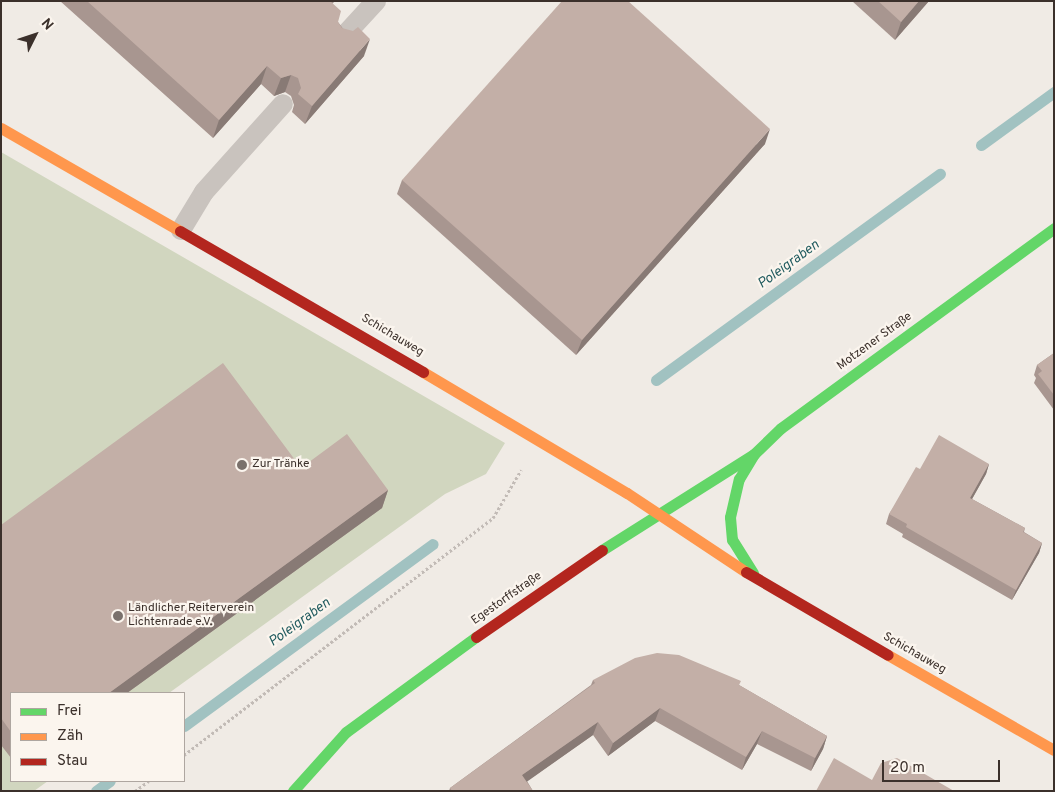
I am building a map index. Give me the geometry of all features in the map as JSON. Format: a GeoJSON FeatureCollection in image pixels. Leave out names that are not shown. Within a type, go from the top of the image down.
{"type":"FeatureCollection","features":[{"type":"Feature","properties":{"kind":"street","name":"Schichauweg"},"geometry":{"type":"LineString","coordinates":[[1,128],[181,230],[535,437],[658,514],[760,582],[1054,750]]}},
{"type":"Feature","properties":{"kind":"street","name":"Motzener Straße"},"geometry":{"type":"LineString","coordinates":[[733,496],[754,454],[781,428],[1054,228]]}},
{"type":"Feature","properties":{"kind":"street","name":"Egestorffstraße"},"geometry":{"type":"LineString","coordinates":[[293,791],[346,732],[508,614],[658,514],[754,454]]}},
{"type":"Feature","properties":{"kind":"street","name":"Schichauweg"},"geometry":{"type":"LineString","coordinates":[[733,496],[730,517],[732,540],[743,561],[760,582]]}},
{"type":"Feature","properties":{"kind":"lane"},"geometry":{"type":"LineString","coordinates":[[343,38],[376,1]]}},
{"type":"Feature","properties":{"kind":"lane"},"geometry":{"type":"LineString","coordinates":[[181,230],[204,192],[283,104]]}},
{"type":"Feature","properties":{"kind":"path"},"geometry":{"type":"LineString","coordinates":[[185,754],[493,518],[513,488],[535,437]]}},
{"type":"Feature","properties":{"kind":"path"},"geometry":{"type":"LineString","coordinates":[[135,791],[148,782]]}},
{"type":"Feature","properties":{"kind":"green space"},"geometry":{"type":"Polygon","coordinates":[[[1,152],[505,443],[486,474],[445,494],[170,692],[10,692],[10,782],[47,782],[34,791],[1,791],[1,152]]]}},
{"type":"Feature","properties":{"kind":"building"},"geometry":{"type":"Polygon","coordinates":[[[87,1],[330,1],[341,11],[338,22],[342,28],[353,31],[358,27],[370,39],[312,106],[298,94],[301,88],[298,78],[291,75],[281,78],[267,66],[219,120],[87,1]]]}},
{"type":"Feature","properties":{"kind":"building"},"geometry":{"type":"Polygon","coordinates":[[[562,1],[628,1],[770,129],[582,340],[402,180],[562,1]]]}},
{"type":"Feature","properties":{"kind":"building"},"geometry":{"type":"Polygon","coordinates":[[[878,1],[919,1],[901,22],[878,1]]]}},
{"type":"Feature","properties":{"kind":"building"},"geometry":{"type":"Polygon","coordinates":[[[1054,353],[1054,395],[1038,374],[1042,371],[1037,365],[1054,353]]]}},
{"type":"Feature","properties":{"kind":"building","name":"Ländlicher Reiterverein Lichtenrade e.V."},"geometry":{"type":"Polygon","coordinates":[[[223,363],[301,468],[347,434],[388,490],[110,692],[10,692],[10,731],[1,718],[1,525],[223,363]]]}},
{"type":"Feature","properties":{"kind":"building"},"geometry":{"type":"Polygon","coordinates":[[[939,435],[989,464],[970,498],[1025,528],[1023,532],[1042,543],[1016,590],[906,527],[907,524],[889,514],[916,467],[920,469],[939,435]]]}},
{"type":"Feature","properties":{"kind":"building"},"geometry":{"type":"Polygon","coordinates":[[[657,653],[679,655],[741,681],[739,685],[827,736],[815,758],[762,731],[746,757],[660,708],[613,743],[598,722],[522,775],[533,791],[452,791],[450,788],[595,683],[593,680],[635,658],[657,653]]]}},
{"type":"Feature","properties":{"kind":"building"},"geometry":{"type":"Polygon","coordinates":[[[834,758],[872,780],[881,763],[897,758],[954,791],[816,791],[834,758]]]}},
{"type":"Feature","properties":{"kind":"waterway","name":"Poleigraben"},"geometry":{"type":"LineString","coordinates":[[981,145],[1054,92]]}},
{"type":"Feature","properties":{"kind":"waterway","name":"Poleigraben"},"geometry":{"type":"LineString","coordinates":[[656,380],[940,174]]}},
{"type":"Feature","properties":{"kind":"waterway","name":"Poleigraben"},"geometry":{"type":"LineString","coordinates":[[185,725],[433,544]]}},
{"type":"Feature","properties":{"kind":"waterway","name":"Poleigraben"},"geometry":{"type":"LineString","coordinates":[[96,791],[109,782]]}},
{"type":"Feature","properties":{"kind":"traffic: fast"},"geometry":{"type":"LineString","coordinates":[[753,573],[732,540],[730,517],[739,479],[754,454],[781,428],[1054,228]]}},
{"type":"Feature","properties":{"kind":"traffic: fast"},"geometry":{"type":"LineString","coordinates":[[602,550],[754,454]]}},
{"type":"Feature","properties":{"kind":"traffic: fast"},"geometry":{"type":"LineString","coordinates":[[293,791],[346,732],[476,637]]}},
{"type":"Feature","properties":{"kind":"traffic: slow"},"geometry":{"type":"LineString","coordinates":[[1,128],[180,231]]}},
{"type":"Feature","properties":{"kind":"traffic: slow"},"geometry":{"type":"LineString","coordinates":[[423,372],[627,493],[746,572]]}},
{"type":"Feature","properties":{"kind":"traffic: slow"},"geometry":{"type":"LineString","coordinates":[[888,655],[1054,750]]}},
{"type":"Feature","properties":{"kind":"traffic: jam"},"geometry":{"type":"LineString","coordinates":[[180,231],[423,372]]}},
{"type":"Feature","properties":{"kind":"traffic: jam"},"geometry":{"type":"LineString","coordinates":[[476,637],[602,550]]}},
{"type":"Feature","properties":{"kind":"traffic: jam"},"geometry":{"type":"LineString","coordinates":[[746,572],[888,655]]}},
{"type":"Feature","properties":{"kind":"place","name":"Zur Tränke"},"geometry":{"type":"Point","coordinates":[242,465]}},
{"type":"Feature","properties":{"kind":"place","name":"Ländlicher Reiterverein Lichtenrade e.V."},"geometry":{"type":"Point","coordinates":[118,616]}}]}
